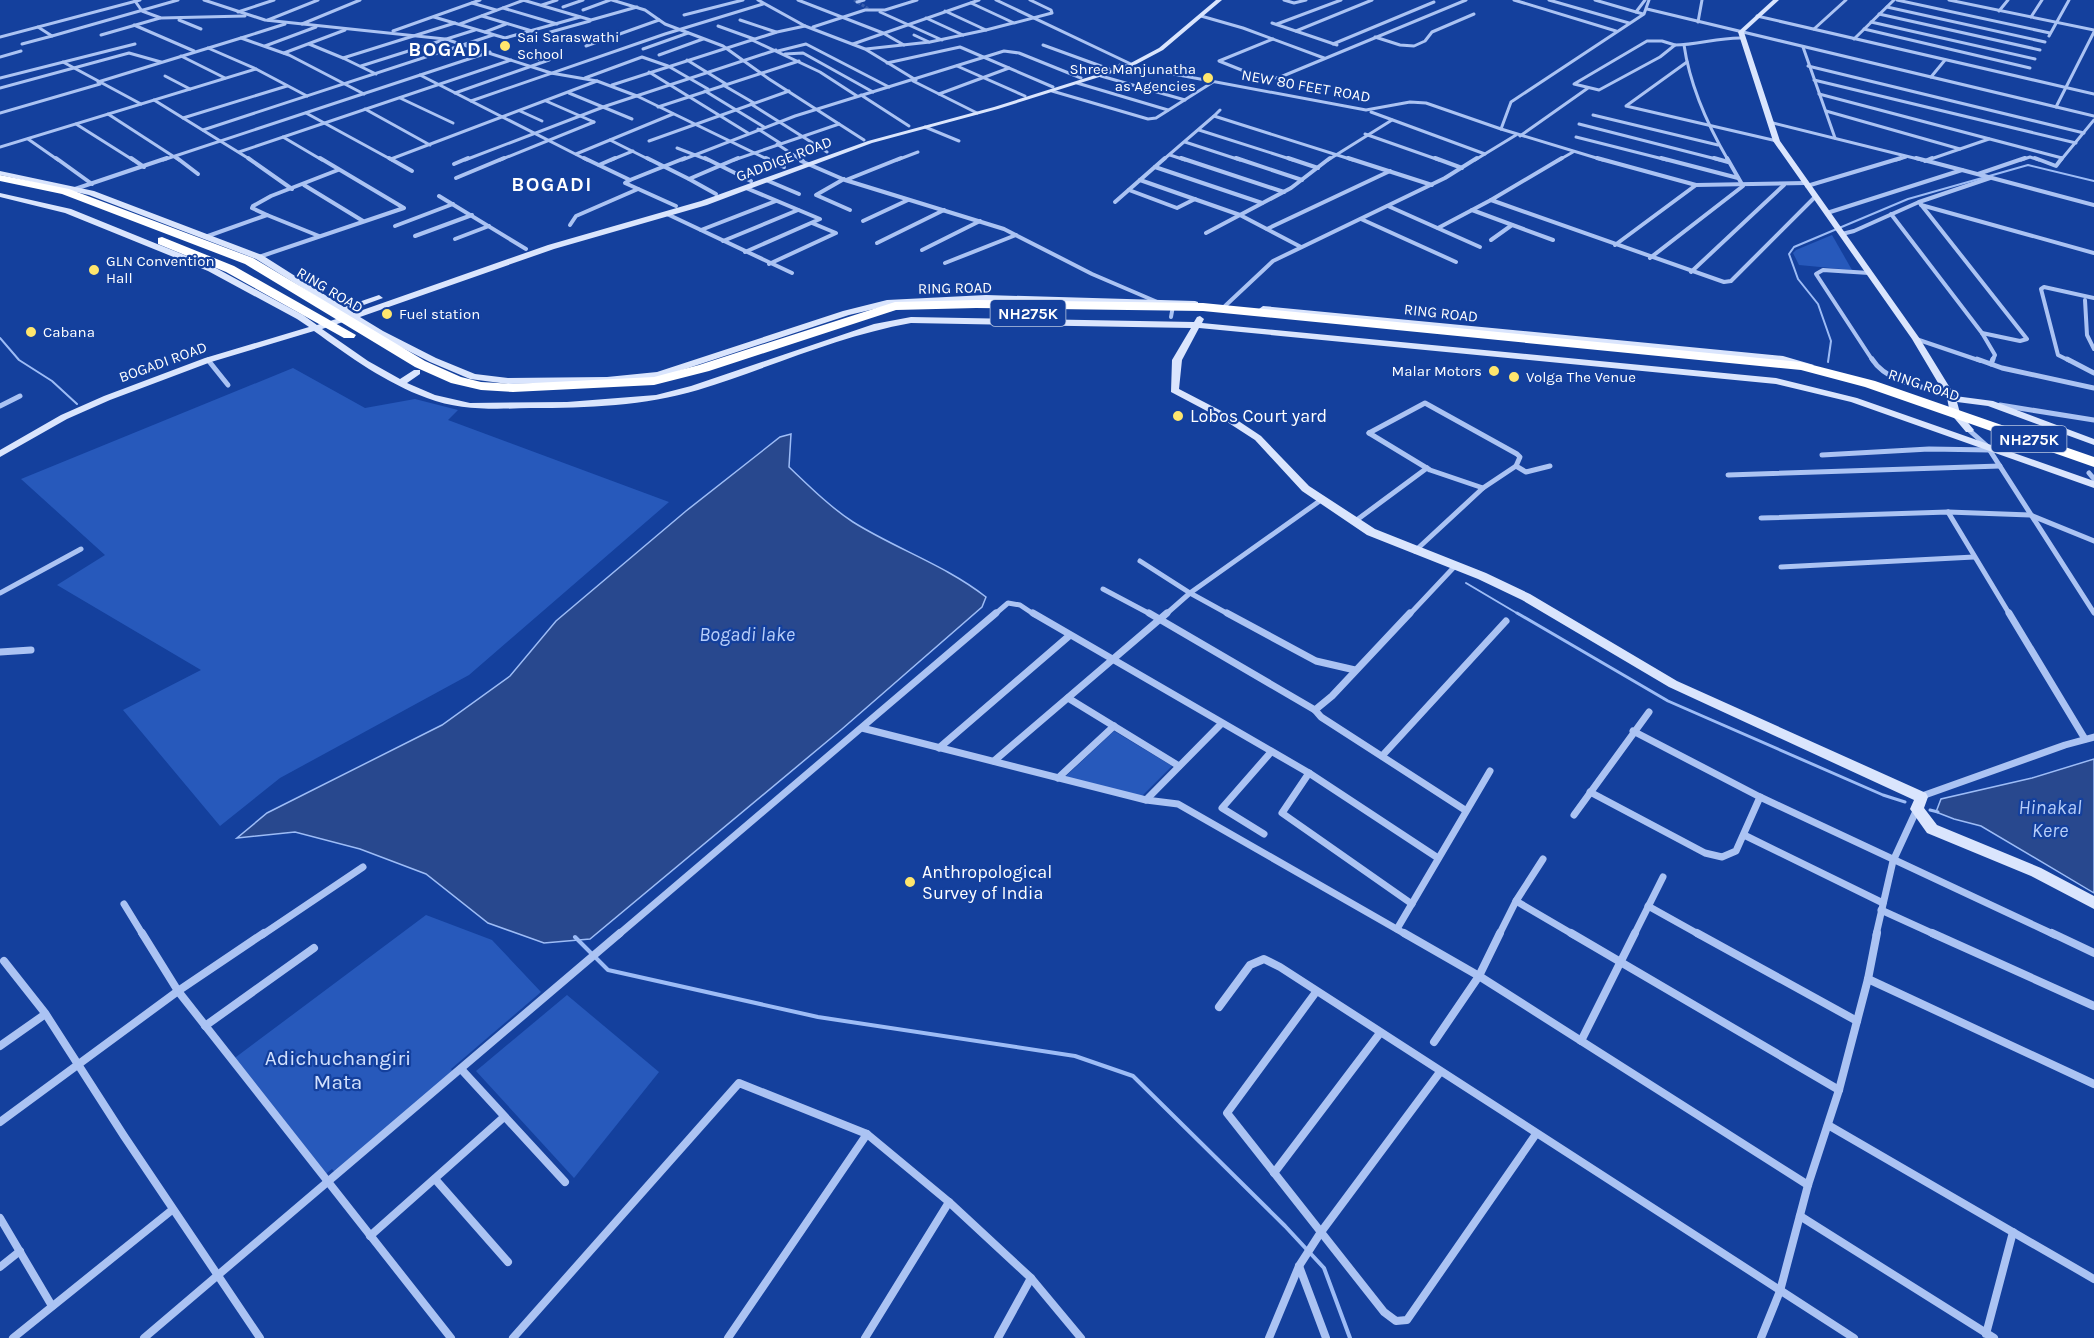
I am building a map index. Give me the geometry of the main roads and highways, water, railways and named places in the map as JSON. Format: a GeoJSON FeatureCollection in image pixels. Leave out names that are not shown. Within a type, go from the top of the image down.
{"type":"FeatureCollection","features":[{"type":"Feature","properties":{"kind":"highway","name":"RING ROAD"},"geometry":{"type":"LineString","coordinates":[[0,178],[71,190],[274,271],[331,318],[417,372],[449,387],[498,396],[655,391],[712,376],[899,314],[1167,307],[1199,321],[1773,371],[1818,380],[1870,396],[2093,472]]}},
{"type":"Feature","properties":{"kind":"highway","name":"RING ROAD"},"geometry":{"type":"LineString","coordinates":[[0,186],[51,200],[177,250],[331,318],[456,381],[481,386],[513,388],[654,381],[704,368],[895,306],[976,301],[1215,308],[1802,366],[1870,384],[1954,411],[2093,472]]}},
{"type":"Feature","properties":{"kind":"water","name":"Bogadi lake"},"geometry":{"type":"Polygon","coordinates":[[[791,434],[789,467],[828,503],[853,522],[937,566],[986,597],[982,607],[842,729],[590,939],[544,943],[488,923],[426,874],[360,849],[295,832],[237,838],[267,813],[442,725],[510,676],[556,621],[686,511],[780,437],[791,434]]]}},
{"type":"Feature","properties":{"kind":"water","name":"Hinakal Kere"},"geometry":{"type":"Polygon","coordinates":[[[2094,759],[2094,893],[1981,826],[1936,812],[1941,799],[2032,778],[2094,759]]]}},
{"type":"Feature","properties":{"kind":"waterway"},"geometry":{"type":"LineString","coordinates":[[1828,362],[1831,341],[1818,304],[1798,279],[1789,254],[1794,247],[1908,199],[2028,165],[2094,181]]}},
{"type":"Feature","properties":{"kind":"waterway"},"geometry":{"type":"LineString","coordinates":[[0,338],[19,360],[52,381],[77,404]]}},
{"type":"Feature","properties":{"kind":"waterway"},"geometry":{"type":"LineString","coordinates":[[1466,583],[1520,615]]}},
{"type":"Feature","properties":{"kind":"waterway"},"geometry":{"type":"LineString","coordinates":[[1517,613],[1668,701],[1883,795],[1905,802]]}},
{"type":"Feature","properties":{"kind":"waterway"},"geometry":{"type":"LineString","coordinates":[[1930,810],[1938,812]]}},
{"type":"Feature","properties":{"kind":"waterway"},"geometry":{"type":"LineString","coordinates":[[575,937],[608,970],[818,1017],[1075,1056],[1133,1076],[1285,1226],[1324,1268],[1350,1338]]}},
{"type":"Feature","properties":{"kind":"tunnel"},"geometry":{"type":"LineString","coordinates":[[854,0],[869,9]]}},
{"type":"Feature","properties":{"kind":"place","name":"Sai Saraswathi School"},"geometry":{"type":"Point","coordinates":[505,46]}},
{"type":"Feature","properties":{"kind":"place","name":"Shree Manjunatha as Agencies"},"geometry":{"type":"Point","coordinates":[1208,78]}},
{"type":"Feature","properties":{"kind":"place","name":"GLN Convention Hall"},"geometry":{"type":"Point","coordinates":[94,270]}},
{"type":"Feature","properties":{"kind":"place","name":"Fuel station"},"geometry":{"type":"Point","coordinates":[387,314]}},
{"type":"Feature","properties":{"kind":"place","name":"Cabana"},"geometry":{"type":"Point","coordinates":[31,332]}},
{"type":"Feature","properties":{"kind":"place","name":"Malar Motors"},"geometry":{"type":"Point","coordinates":[1494,371]}},
{"type":"Feature","properties":{"kind":"place","name":"Volga The Venue"},"geometry":{"type":"Point","coordinates":[1514,377]}},
{"type":"Feature","properties":{"kind":"place","name":"Lobos Court yard"},"geometry":{"type":"Point","coordinates":[1178,416]}},
{"type":"Feature","properties":{"kind":"place","name":"Anthropological Survey of India"},"geometry":{"type":"Point","coordinates":[910,882]}},
{"type":"Feature","properties":{"kind":"district","name":"BOGADI"},"geometry":{"type":"Point","coordinates":[449,49]}},
{"type":"Feature","properties":{"kind":"district","name":"BOGADI"},"geometry":{"type":"Point","coordinates":[552,184]}},
{"type":"Feature","properties":{"kind":"park label","name":"Adichuchangiri Mata"},"geometry":{"type":"Point","coordinates":[338,1070]}}]}
